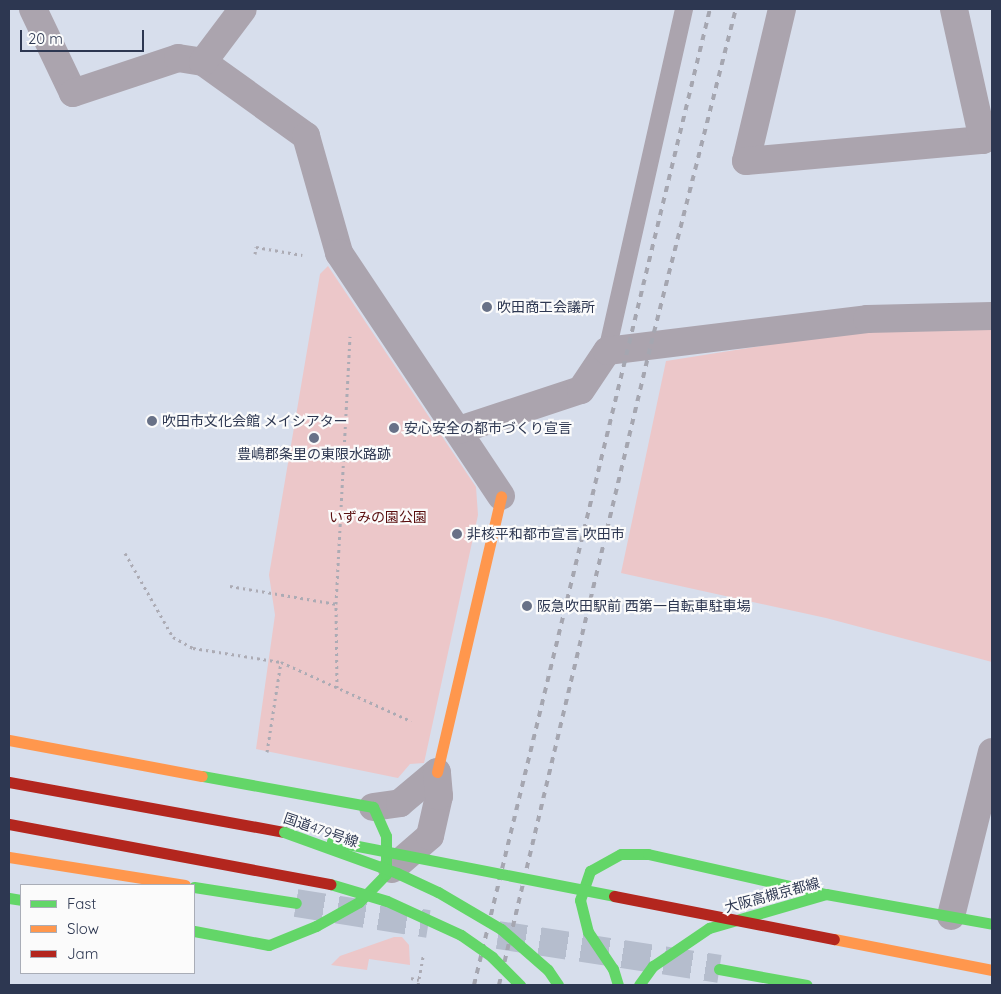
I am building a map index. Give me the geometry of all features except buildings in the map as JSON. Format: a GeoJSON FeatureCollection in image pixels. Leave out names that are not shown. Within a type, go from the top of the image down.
{"type":"FeatureCollection","features":[{"type":"Feature","properties":{"kind":"main road"},"geometry":{"type":"LineString","coordinates":[[437,772],[501,496]]}},
{"type":"Feature","properties":{"kind":"main road"},"geometry":{"type":"LineString","coordinates":[[9,740],[373,807],[386,836],[386,874],[359,902],[316,926],[269,945],[195,931]]}},
{"type":"Feature","properties":{"kind":"main road","name":"国道479号線"},"geometry":{"type":"LineString","coordinates":[[9,782],[284,832],[397,873],[438,892],[501,929],[548,970],[558,985]]}},
{"type":"Feature","properties":{"kind":"main road"},"geometry":{"type":"LineString","coordinates":[[9,824],[324,882],[387,900],[460,935],[492,958],[520,985]]}},
{"type":"Feature","properties":{"kind":"main road"},"geometry":{"type":"LineString","coordinates":[[284,832],[992,970]]}},
{"type":"Feature","properties":{"kind":"main road"},"geometry":{"type":"LineString","coordinates":[[618,985],[613,969],[588,932],[580,900],[590,871],[621,854],[648,854],[826,894]]}},
{"type":"Feature","properties":{"kind":"main road"},"geometry":{"type":"LineString","coordinates":[[9,857],[179,884]]}},
{"type":"Feature","properties":{"kind":"main road"},"geometry":{"type":"LineString","coordinates":[[195,887],[296,903]]}},
{"type":"Feature","properties":{"kind":"main road","name":"大阪高槻京都線"},"geometry":{"type":"LineString","coordinates":[[639,985],[653,966],[710,928],[826,894],[992,924]]}},
{"type":"Feature","properties":{"kind":"main road"},"geometry":{"type":"LineString","coordinates":[[719,969],[808,985]]}},
{"type":"Feature","properties":{"kind":"street"},"geometry":{"type":"LineString","coordinates":[[33,9],[73,93],[178,58],[203,62],[306,136],[339,253],[459,430],[501,496]]}},
{"type":"Feature","properties":{"kind":"street"},"geometry":{"type":"LineString","coordinates":[[203,62],[243,9]]}},
{"type":"Feature","properties":{"kind":"street"},"geometry":{"type":"LineString","coordinates":[[782,9],[746,161],[984,140],[954,9]]}},
{"type":"Feature","properties":{"kind":"street"},"geometry":{"type":"LineString","coordinates":[[459,430],[581,390],[607,351],[867,319],[992,316]]}},
{"type":"Feature","properties":{"kind":"street"},"geometry":{"type":"LineString","coordinates":[[951,916],[992,752]]}},
{"type":"Feature","properties":{"kind":"street"},"geometry":{"type":"LineString","coordinates":[[373,807],[400,803],[437,772]]}},
{"type":"Feature","properties":{"kind":"street"},"geometry":{"type":"LineString","coordinates":[[386,874],[430,836],[440,796],[437,772]]}},
{"type":"Feature","properties":{"kind":"lane"},"geometry":{"type":"LineString","coordinates":[[607,351],[684,9]]}},
{"type":"Feature","properties":{"kind":"path"},"geometry":{"type":"LineString","coordinates":[[255,254],[256,247],[317,258],[339,253]]}},
{"type":"Feature","properties":{"kind":"path"},"geometry":{"type":"LineString","coordinates":[[337,688],[336,604],[351,316],[366,294]]}},
{"type":"Feature","properties":{"kind":"path"},"geometry":{"type":"LineString","coordinates":[[125,553],[173,636],[193,648],[281,662],[419,723]]}},
{"type":"Feature","properties":{"kind":"path"},"geometry":{"type":"LineString","coordinates":[[230,586],[336,604]]}},
{"type":"Feature","properties":{"kind":"path"},"geometry":{"type":"LineString","coordinates":[[266,758],[281,662]]}},
{"type":"Feature","properties":{"kind":"path"},"geometry":{"type":"LineString","coordinates":[[411,978],[419,980]]}},
{"type":"Feature","properties":{"kind":"green space","name":"いずみの園公園"},"geometry":{"type":"Polygon","coordinates":[[[328,266],[476,487],[478,515],[424,763],[410,764],[398,778],[256,749],[275,615],[269,575],[320,274],[328,266]]]}},
{"type":"Feature","properties":{"kind":"green space"},"geometry":{"type":"Polygon","coordinates":[[[992,326],[992,662],[826,618],[621,573],[666,361],[869,329],[992,326]]]}},
{"type":"Feature","properties":{"kind":"green space"},"geometry":{"type":"Polygon","coordinates":[[[394,937],[402,937],[409,945],[410,965],[369,959],[367,970],[331,965],[340,956],[394,937]]]}},
{"type":"Feature","properties":{"kind":"tunnel"},"geometry":{"type":"LineString","coordinates":[[296,903],[428,924]]}},
{"type":"Feature","properties":{"kind":"tunnel"},"geometry":{"type":"LineString","coordinates":[[498,935],[719,969]]}},
{"type":"Feature","properties":{"kind":"railway"},"geometry":{"type":"LineString","coordinates":[[474,985],[710,9]]}},
{"type":"Feature","properties":{"kind":"railway"},"geometry":{"type":"LineString","coordinates":[[499,985],[651,344],[736,9]]}},
{"type":"Feature","properties":{"kind":"traffic: fast"},"geometry":{"type":"LineString","coordinates":[[195,931],[269,945],[316,926],[359,902],[386,874],[386,836],[373,807],[202,776]]}},
{"type":"Feature","properties":{"kind":"traffic: fast"},"geometry":{"type":"LineString","coordinates":[[284,832],[397,873],[438,892],[501,929],[548,970],[558,985]]}},
{"type":"Feature","properties":{"kind":"traffic: fast"},"geometry":{"type":"LineString","coordinates":[[332,841],[614,896]]}},
{"type":"Feature","properties":{"kind":"traffic: fast"},"geometry":{"type":"LineString","coordinates":[[618,985],[613,969],[588,932],[580,900],[590,871],[621,854],[648,854],[825,894]]}},
{"type":"Feature","properties":{"kind":"traffic: fast"},"geometry":{"type":"LineString","coordinates":[[330,884],[387,901],[461,935],[492,957],[520,985]]}},
{"type":"Feature","properties":{"kind":"traffic: fast"},"geometry":{"type":"LineString","coordinates":[[195,887],[296,903]]}},
{"type":"Feature","properties":{"kind":"traffic: fast"},"geometry":{"type":"LineString","coordinates":[[639,985],[653,966],[709,928],[826,894],[992,924]]}},
{"type":"Feature","properties":{"kind":"traffic: fast"},"geometry":{"type":"LineString","coordinates":[[9,898],[20,900]]}},
{"type":"Feature","properties":{"kind":"traffic: fast"},"geometry":{"type":"LineString","coordinates":[[719,969],[807,985]]}},
{"type":"Feature","properties":{"kind":"traffic: slow"},"geometry":{"type":"LineString","coordinates":[[437,772],[501,496]]}},
{"type":"Feature","properties":{"kind":"traffic: slow"},"geometry":{"type":"LineString","coordinates":[[9,740],[202,776]]}},
{"type":"Feature","properties":{"kind":"traffic: slow"},"geometry":{"type":"LineString","coordinates":[[9,857],[179,884]]}},
{"type":"Feature","properties":{"kind":"traffic: slow"},"geometry":{"type":"LineString","coordinates":[[834,939],[992,970]]}},
{"type":"Feature","properties":{"kind":"traffic: jam"},"geometry":{"type":"LineString","coordinates":[[9,782],[284,832]]}},
{"type":"Feature","properties":{"kind":"traffic: jam"},"geometry":{"type":"LineString","coordinates":[[9,824],[330,884]]}},
{"type":"Feature","properties":{"kind":"traffic: jam"},"geometry":{"type":"LineString","coordinates":[[614,896],[834,939]]}},
{"type":"Feature","properties":{"kind":"place","name":"吹田商工会議所"},"geometry":{"type":"Point","coordinates":[487,307]}},
{"type":"Feature","properties":{"kind":"place","name":"吹田市文化会館 メイシアター"},"geometry":{"type":"Point","coordinates":[152,421]}},
{"type":"Feature","properties":{"kind":"place","name":"安心安全の都市づくり宣言"},"geometry":{"type":"Point","coordinates":[394,428]}},
{"type":"Feature","properties":{"kind":"place","name":"豊嶋郡条里の東限水路跡"},"geometry":{"type":"Point","coordinates":[314,438]}},
{"type":"Feature","properties":{"kind":"place","name":"非核平和都市宣言 吹田市"},"geometry":{"type":"Point","coordinates":[457,534]}},
{"type":"Feature","properties":{"kind":"place","name":"阪急吹田駅前 西第一自転車駐車場"},"geometry":{"type":"Point","coordinates":[527,606]}}]}
